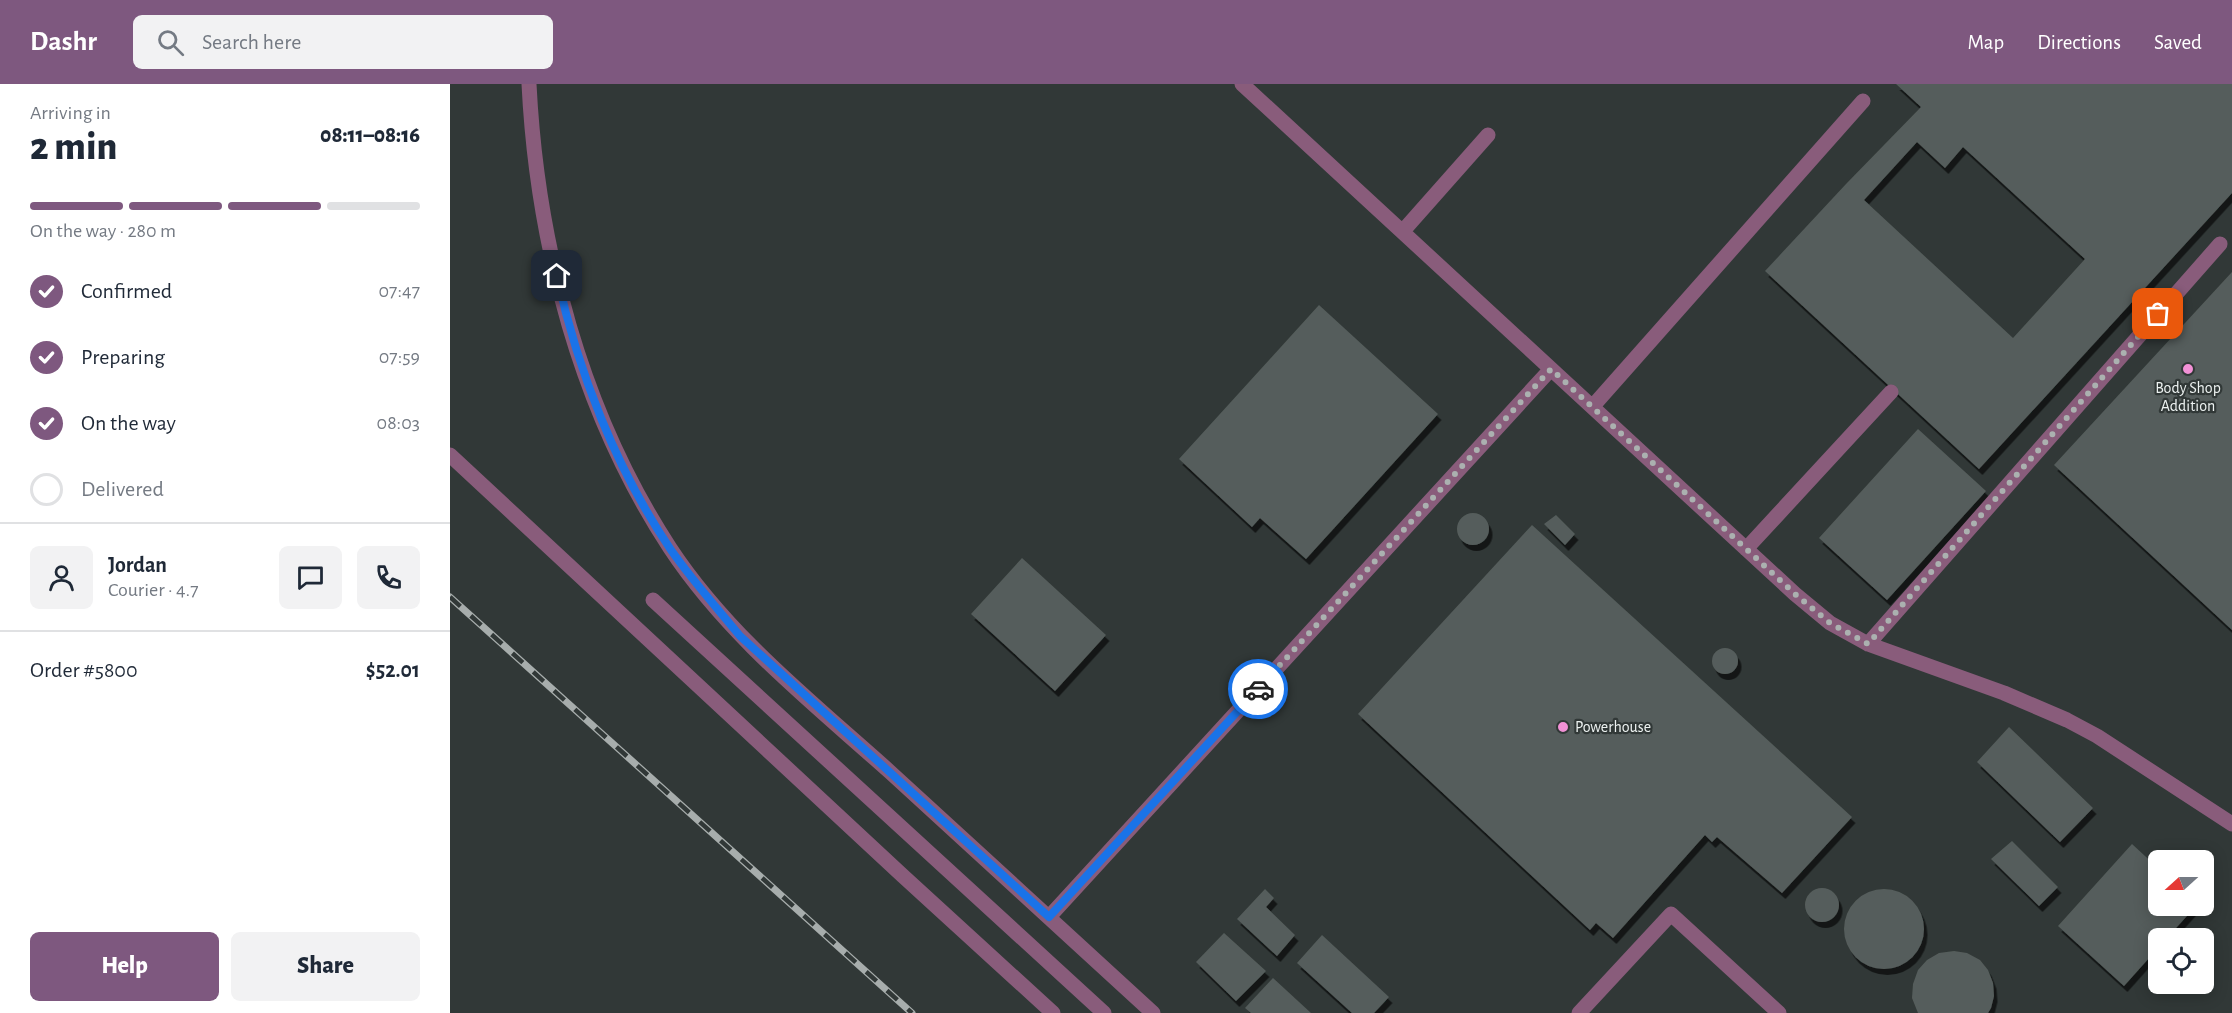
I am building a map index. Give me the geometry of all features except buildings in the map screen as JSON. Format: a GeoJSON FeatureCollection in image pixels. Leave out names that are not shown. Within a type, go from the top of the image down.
{"type":"FeatureCollection","features":[{"type":"Feature","properties":{"kind":"lane"},"geometry":{"type":"LineString","coordinates":[[529,84],[531,128],[543,213],[561,297],[587,380],[619,460],[672,550],[740,636],[1153,1013]]}},
{"type":"Feature","properties":{"kind":"lane"},"geometry":{"type":"LineString","coordinates":[[1242,84],[1746,549],[1830,623],[1868,644],[2004,693],[2067,720],[2097,736],[2232,824]]}},
{"type":"Feature","properties":{"kind":"lane"},"geometry":{"type":"LineString","coordinates":[[1593,406],[1863,101]]}},
{"type":"Feature","properties":{"kind":"lane"},"geometry":{"type":"LineString","coordinates":[[1403,231],[1488,135]]}},
{"type":"Feature","properties":{"kind":"lane"},"geometry":{"type":"LineString","coordinates":[[1868,644],[2220,244]]}},
{"type":"Feature","properties":{"kind":"lane"},"geometry":{"type":"LineString","coordinates":[[1049,917],[1551,369]]}},
{"type":"Feature","properties":{"kind":"lane"},"geometry":{"type":"LineString","coordinates":[[1746,549],[1891,392]]}},
{"type":"Feature","properties":{"kind":"lane"},"geometry":{"type":"LineString","coordinates":[[450,455],[1053,1013]]}},
{"type":"Feature","properties":{"kind":"lane"},"geometry":{"type":"LineString","coordinates":[[652,600],[1104,1013]]}},
{"type":"Feature","properties":{"kind":"lane"},"geometry":{"type":"LineString","coordinates":[[1579,1013],[1671,914],[1779,1013]]}},
{"type":"Feature","properties":{"kind":"railway"},"geometry":{"type":"LineString","coordinates":[[450,597],[912,1013]]}},
{"type":"Feature","properties":{"kind":"way so far"},"geometry":{"type":"LineString","coordinates":[[1258,689],[1551,369],[1795,594],[1830,623],[1868,644],[2158,314]]}},
{"type":"Feature","properties":{"kind":"place","name":"Body Shop Addition"},"geometry":{"type":"Point","coordinates":[2188,369]}},
{"type":"Feature","properties":{"kind":"place","name":"Powerhouse"},"geometry":{"type":"Point","coordinates":[1563,727]}},
{"type":"Feature","properties":{"kind":"route"},"geometry":{"type":"LineString","coordinates":[[557,276],[561,297],[587,380],[619,460],[672,550],[703,592],[740,636],[1049,917],[1258,689]]}}]}
